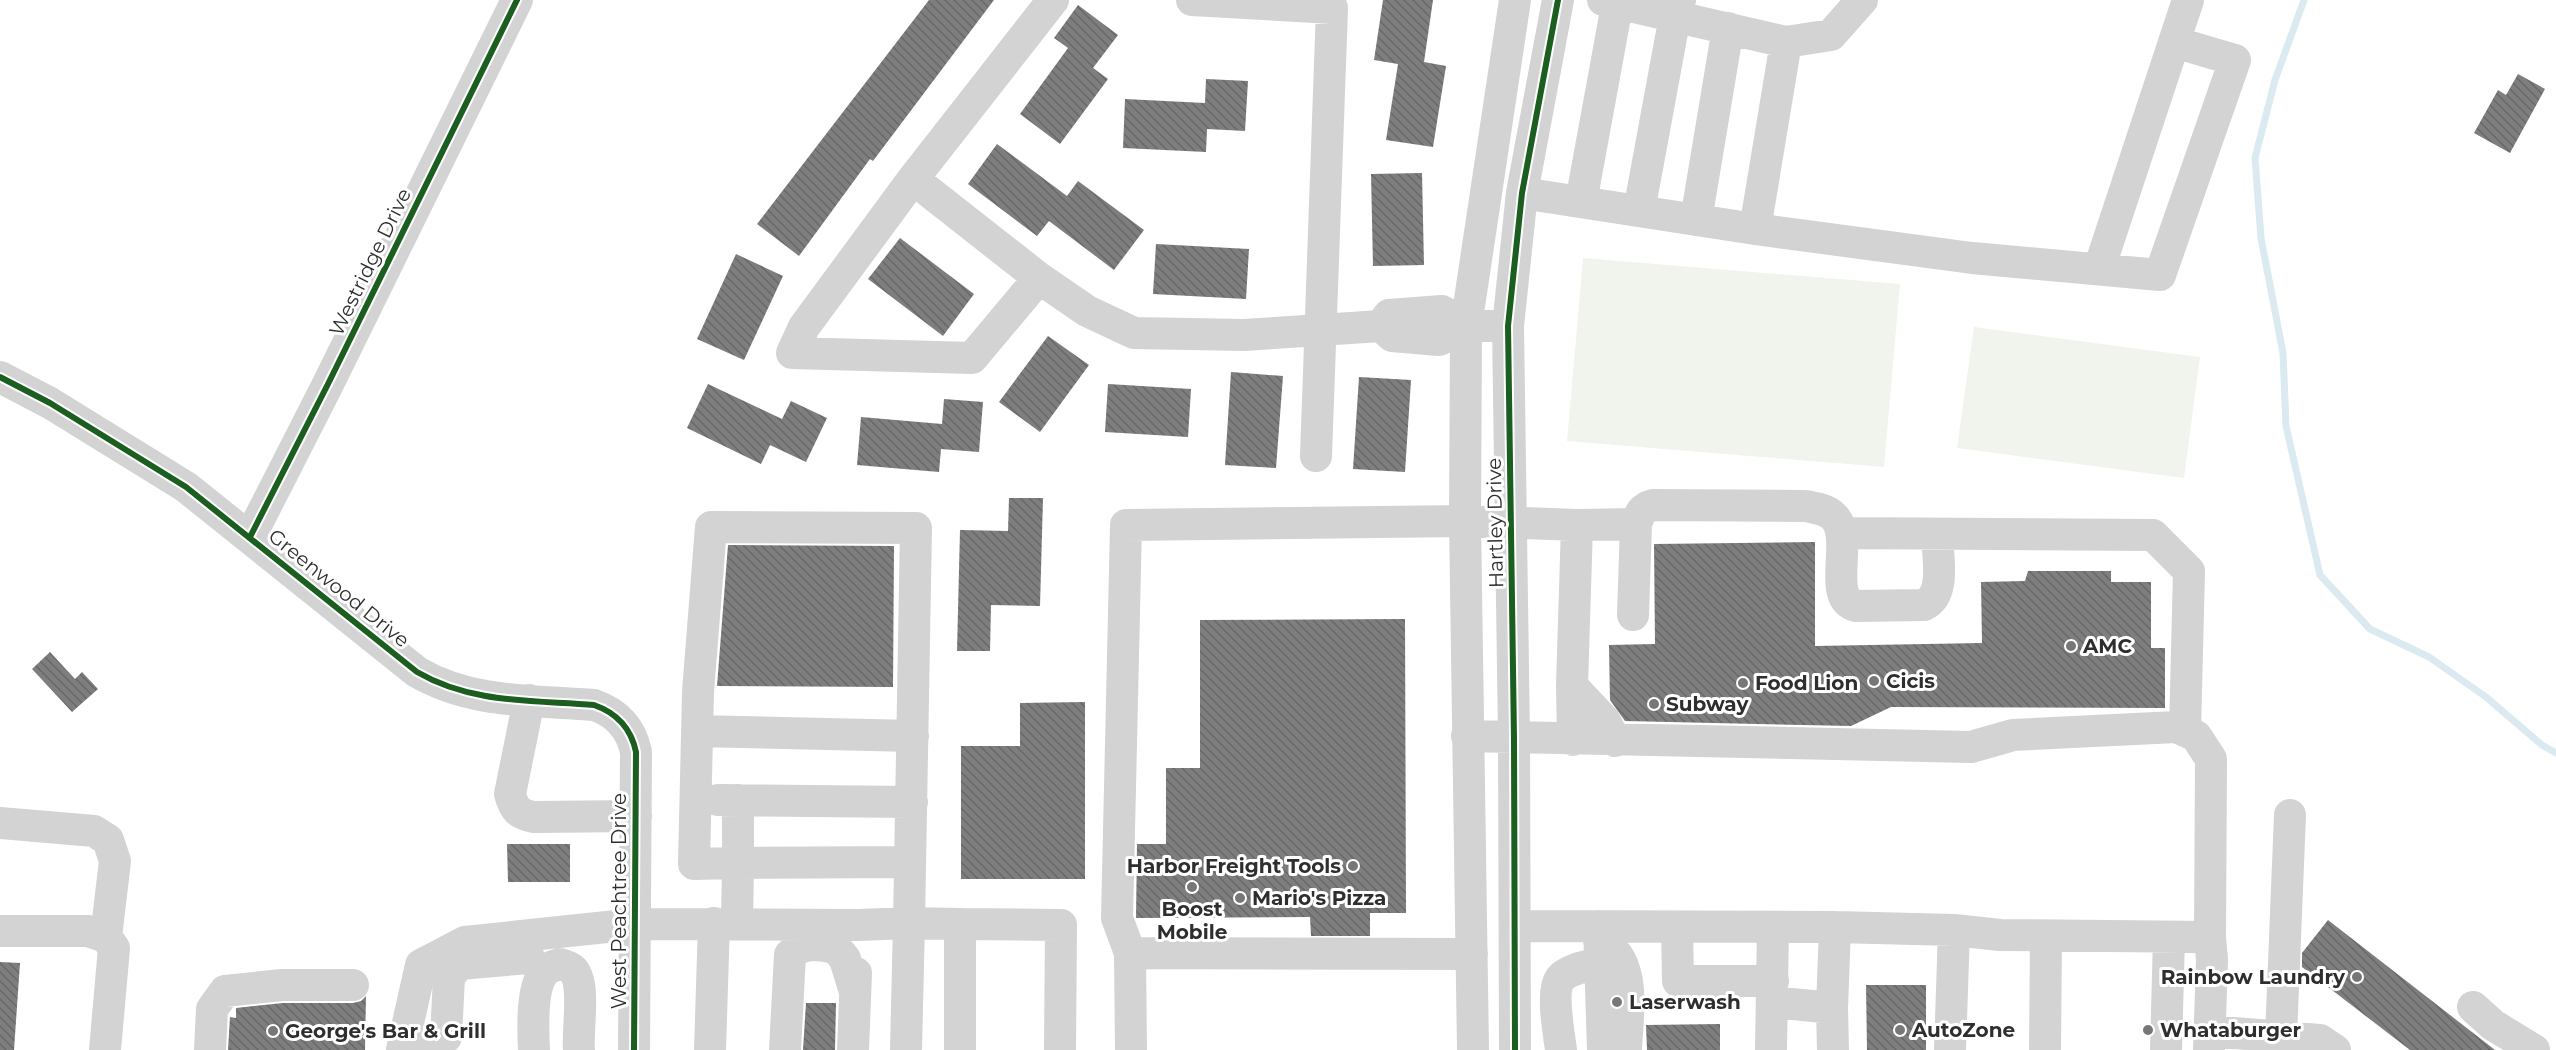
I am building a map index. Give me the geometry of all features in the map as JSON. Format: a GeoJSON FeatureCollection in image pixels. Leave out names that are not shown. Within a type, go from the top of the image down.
{"type":"FeatureCollection","features":[{"type":"Feature","properties":{"kind":"street","name":"Westridge Drive"},"geometry":{"type":"LineString","coordinates":[[250,537],[517,0]]}},
{"type":"Feature","properties":{"kind":"street"},"geometry":{"type":"LineString","coordinates":[[1039,278],[972,358],[792,353],[804,327],[913,179],[1053,0]]}},
{"type":"Feature","properties":{"kind":"street"},"geometry":{"type":"LineString","coordinates":[[1192,0],[1332,8],[1319,331],[1317,456]]}},
{"type":"Feature","properties":{"kind":"street","name":"Hartley Drive"},"geometry":{"type":"LineString","coordinates":[[1473,1050],[1470,793],[1467,736],[1466,326],[1515,0]]}},
{"type":"Feature","properties":{"kind":"street","name":"Hartley Drive"},"geometry":{"type":"LineString","coordinates":[[1515,1050],[1516,926],[1508,326],[1522,193],[1558,0]]}},
{"type":"Feature","properties":{"kind":"street"},"geometry":{"type":"LineString","coordinates":[[1581,202],[1613,1],[1678,8],[1723,18],[1786,42],[1831,35],[1862,0]]}},
{"type":"Feature","properties":{"kind":"street"},"geometry":{"type":"LineString","coordinates":[[2099,269],[2188,0]]}},
{"type":"Feature","properties":{"kind":"street"},"geometry":{"type":"LineString","coordinates":[[1639,211],[1678,8]]}},
{"type":"Feature","properties":{"kind":"street"},"geometry":{"type":"LineString","coordinates":[[1696,220],[1723,18]]}},
{"type":"Feature","properties":{"kind":"street"},"geometry":{"type":"LineString","coordinates":[[1755,229],[1786,42]]}},
{"type":"Feature","properties":{"kind":"street"},"geometry":{"type":"LineString","coordinates":[[1522,193],[1755,229],[1972,258],[2160,275],[2235,60],[2174,42]]}},
{"type":"Feature","properties":{"kind":"street"},"geometry":{"type":"LineString","coordinates":[[913,179],[1039,278],[1087,311],[1134,333],[1244,335],[1319,331],[1381,326],[1389,315],[1442,311],[1466,326],[1508,326]]}},
{"type":"Feature","properties":{"kind":"street","name":"Greenwood Drive"},"geometry":{"type":"LineString","coordinates":[[0,377],[51,403],[186,487],[417,672],[457,691],[484,697],[594,705],[605,708],[623,722],[634,741],[636,752]]}},
{"type":"Feature","properties":{"kind":"street"},"geometry":{"type":"LineString","coordinates":[[1633,615],[1636,524],[1640,513],[1646,507],[1653,505],[1806,506],[1828,512],[1835,517],[1842,533],[1842,594],[1849,604],[1856,606],[1930,603],[1938,589],[1937,534]]}},
{"type":"Feature","properties":{"kind":"street"},"geometry":{"type":"LineString","coordinates":[[1131,1050],[1130,953],[1117,918],[1126,525],[1465,521],[1512,524],[1636,524]]}},
{"type":"Feature","properties":{"kind":"street"},"geometry":{"type":"LineString","coordinates":[[1573,740],[1572,686],[1577,525]]}},
{"type":"Feature","properties":{"kind":"street"},"geometry":{"type":"LineString","coordinates":[[906,1050],[912,802],[916,528],[711,526],[698,692],[694,864],[910,862]]}},
{"type":"Feature","properties":{"kind":"street"},"geometry":{"type":"LineString","coordinates":[[1842,533],[2153,535],[2189,571],[2185,731]]}},
{"type":"Feature","properties":{"kind":"street"},"geometry":{"type":"LineString","coordinates":[[1572,686],[1605,721],[1616,741]]}},
{"type":"Feature","properties":{"kind":"street"},"geometry":{"type":"LineString","coordinates":[[529,700],[510,794],[514,808],[521,814],[534,817],[636,816]]}},
{"type":"Feature","properties":{"kind":"street"},"geometry":{"type":"LineString","coordinates":[[1467,736],[1971,747],[2013,735],[2176,727],[2196,736],[2211,759],[2210,937],[2212,960],[2209,1040],[2281,1037],[2320,1040],[2335,1050]]}},
{"type":"Feature","properties":{"kind":"street"},"geometry":{"type":"LineString","coordinates":[[697,731],[913,735]]}},
{"type":"Feature","properties":{"kind":"street","name":"West Peachtree Drive"},"geometry":{"type":"LineString","coordinates":[[634,1050],[636,752]]}},
{"type":"Feature","properties":{"kind":"street"},"geometry":{"type":"LineString","coordinates":[[694,800],[912,802]]}},
{"type":"Feature","properties":{"kind":"street"},"geometry":{"type":"LineString","coordinates":[[710,1050],[725,923],[738,863],[738,800]]}},
{"type":"Feature","properties":{"kind":"street"},"geometry":{"type":"LineString","coordinates":[[2281,1037],[2290,814]]}},
{"type":"Feature","properties":{"kind":"street"},"geometry":{"type":"LineString","coordinates":[[0,823],[94,831],[108,840],[115,861],[106,937]]}},
{"type":"Feature","properties":{"kind":"street"},"geometry":{"type":"LineString","coordinates":[[419,1050],[436,1046],[446,1037],[448,978],[459,964],[592,928],[635,924],[725,923],[771,931],[858,933],[909,923],[1061,925],[1060,1050]]}},
{"type":"Feature","properties":{"kind":"street"},"geometry":{"type":"LineString","coordinates":[[960,924],[960,1050]]}},
{"type":"Feature","properties":{"kind":"street"},"geometry":{"type":"LineString","coordinates":[[1516,926],[1608,945],[1624,968],[1628,984],[1626,1050]]}},
{"type":"Feature","properties":{"kind":"street"},"geometry":{"type":"LineString","coordinates":[[1561,1050],[1556,992],[1561,979],[1576,970],[1599,944],[1677,927],[1835,927],[1954,930],[2000,935],[2210,937]]}},
{"type":"Feature","properties":{"kind":"street"},"geometry":{"type":"LineString","coordinates":[[1677,927],[1678,981],[1773,992],[1832,1008]]}},
{"type":"Feature","properties":{"kind":"street"},"geometry":{"type":"LineString","coordinates":[[1771,1050],[1773,927]]}},
{"type":"Feature","properties":{"kind":"street"},"geometry":{"type":"LineString","coordinates":[[1833,1050],[1835,927]]}},
{"type":"Feature","properties":{"kind":"street"},"geometry":{"type":"LineString","coordinates":[[587,1050],[592,928]]}},
{"type":"Feature","properties":{"kind":"street"},"geometry":{"type":"LineString","coordinates":[[1950,1050],[1954,930]]}},
{"type":"Feature","properties":{"kind":"street"},"geometry":{"type":"LineString","coordinates":[[0,931],[88,931],[106,937],[114,948],[105,1050]]}},
{"type":"Feature","properties":{"kind":"street"},"geometry":{"type":"LineString","coordinates":[[770,1050],[771,931]]}},
{"type":"Feature","properties":{"kind":"street"},"geometry":{"type":"LineString","coordinates":[[853,1050],[858,933]]}},
{"type":"Feature","properties":{"kind":"street"},"geometry":{"type":"LineString","coordinates":[[2045,1050],[2046,936]]}},
{"type":"Feature","properties":{"kind":"street"},"geometry":{"type":"LineString","coordinates":[[2166,1050],[2169,937]]}},
{"type":"Feature","properties":{"kind":"street"},"geometry":{"type":"LineString","coordinates":[[402,1050],[421,965],[465,942],[531,946]]}},
{"type":"Feature","properties":{"kind":"street"},"geometry":{"type":"LineString","coordinates":[[1599,944],[1603,1050]]}},
{"type":"Feature","properties":{"kind":"street"},"geometry":{"type":"LineString","coordinates":[[785,1050],[790,955],[796,949],[806,945],[836,948],[845,959],[855,992]]}},
{"type":"Feature","properties":{"kind":"street"},"geometry":{"type":"LineString","coordinates":[[523,1050],[526,976],[531,946]]}},
{"type":"Feature","properties":{"kind":"street"},"geometry":{"type":"LineString","coordinates":[[1130,953],[1472,954]]}},
{"type":"Feature","properties":{"kind":"street"},"geometry":{"type":"LineString","coordinates":[[534,1050],[533,1018],[537,986],[546,969],[560,964],[572,968],[577,977],[579,1050]]}},
{"type":"Feature","properties":{"kind":"street"},"geometry":{"type":"LineString","coordinates":[[210,1050],[212,1010],[225,991],[282,985],[353,986]]}},
{"type":"Feature","properties":{"kind":"street"},"geometry":{"type":"LineString","coordinates":[[2473,1007],[2493,1025],[2534,1050]]}},
{"type":"Feature","properties":{"kind":"shaded area"},"geometry":{"type":"Polygon","coordinates":[[[1583,258],[1900,284],[1884,467],[1567,441],[1583,258]]]}},
{"type":"Feature","properties":{"kind":"shaded area"},"geometry":{"type":"Polygon","coordinates":[[[1974,327],[2200,357],[2184,478],[1957,448],[1974,327]]]}},
{"type":"Feature","properties":{"kind":"building"},"geometry":{"type":"Polygon","coordinates":[[[929,0],[994,0],[873,161],[870,159],[799,256],[757,224],[929,0]]]}},
{"type":"Feature","properties":{"kind":"building"},"geometry":{"type":"Polygon","coordinates":[[[1383,0],[1433,0],[1424,62],[1446,66],[1433,147],[1386,140],[1398,64],[1374,60],[1383,0]]]}},
{"type":"Feature","properties":{"kind":"building"},"geometry":{"type":"Polygon","coordinates":[[[1078,5],[1118,35],[1093,68],[1108,79],[1060,144],[1020,114],[1068,48],[1054,38],[1078,5]]]}},
{"type":"Feature","properties":{"kind":"building"},"geometry":{"type":"Polygon","coordinates":[[[2518,74],[2545,89],[2510,153],[2474,133],[2498,90],[2506,95],[2518,74]]]}},
{"type":"Feature","properties":{"kind":"building"},"geometry":{"type":"Polygon","coordinates":[[[1206,79],[1248,81],[1245,131],[1207,129],[1206,152],[1123,148],[1125,99],[1205,103],[1206,79]]]}},
{"type":"Feature","properties":{"kind":"building"},"geometry":{"type":"Polygon","coordinates":[[[997,144],[1067,196],[1078,181],[1144,230],[1114,270],[1049,221],[1037,236],[968,184],[997,144]]]}},
{"type":"Feature","properties":{"kind":"building"},"geometry":{"type":"Polygon","coordinates":[[[1422,173],[1424,265],[1373,266],[1371,174],[1422,173]]]}},
{"type":"Feature","properties":{"kind":"building"},"geometry":{"type":"Polygon","coordinates":[[[900,238],[974,294],[943,336],[868,279],[900,238]]]}},
{"type":"Feature","properties":{"kind":"building"},"geometry":{"type":"Polygon","coordinates":[[[1156,244],[1249,249],[1246,299],[1153,294],[1156,244]]]}},
{"type":"Feature","properties":{"kind":"building"},"geometry":{"type":"Polygon","coordinates":[[[736,254],[783,276],[744,360],[697,339],[736,254]]]}},
{"type":"Feature","properties":{"kind":"building"},"geometry":{"type":"Polygon","coordinates":[[[1048,336],[1089,365],[1040,432],[999,402],[1048,336]]]}},
{"type":"Feature","properties":{"kind":"building"},"geometry":{"type":"Polygon","coordinates":[[[1231,372],[1283,376],[1276,468],[1225,465],[1231,372]]]}},
{"type":"Feature","properties":{"kind":"building"},"geometry":{"type":"Polygon","coordinates":[[[1359,377],[1411,380],[1405,472],[1353,469],[1359,377]]]}},
{"type":"Feature","properties":{"kind":"building"},"geometry":{"type":"Polygon","coordinates":[[[708,384],[782,419],[791,401],[827,418],[806,462],[770,445],[761,464],[687,428],[708,384]]]}},
{"type":"Feature","properties":{"kind":"building"},"geometry":{"type":"Polygon","coordinates":[[[1108,384],[1191,389],[1188,437],[1105,432],[1108,384]]]}},
{"type":"Feature","properties":{"kind":"building"},"geometry":{"type":"Polygon","coordinates":[[[944,399],[983,402],[979,452],[941,449],[939,472],[857,465],[861,417],[942,424],[944,399]]]}},
{"type":"Feature","properties":{"kind":"building"},"geometry":{"type":"Polygon","coordinates":[[[1009,498],[1043,498],[1040,606],[991,605],[990,651],[957,651],[960,530],[1008,531],[1009,498]]]}},
{"type":"Feature","properties":{"kind":"building"},"geometry":{"type":"Polygon","coordinates":[[[1815,542],[1815,646],[1982,643],[1981,582],[2025,581],[2028,571],[2111,571],[2111,582],[2151,582],[2151,648],[2165,648],[2165,708],[1891,707],[1851,726],[1625,721],[1610,700],[1609,645],[1655,644],[1654,544],[1815,542]]]}},
{"type":"Feature","properties":{"kind":"building"},"geometry":{"type":"Polygon","coordinates":[[[728,545],[894,546],[893,687],[717,686],[728,545]]]}},
{"type":"Feature","properties":{"kind":"building"},"geometry":{"type":"Polygon","coordinates":[[[1405,619],[1406,913],[1370,913],[1370,936],[1311,936],[1310,917],[1136,918],[1137,844],[1166,844],[1166,768],[1200,768],[1200,620],[1405,619]]]}},
{"type":"Feature","properties":{"kind":"building"},"geometry":{"type":"Polygon","coordinates":[[[50,652],[75,679],[82,672],[98,689],[72,712],[32,669],[50,652]]]}},
{"type":"Feature","properties":{"kind":"building"},"geometry":{"type":"Polygon","coordinates":[[[1085,702],[1085,879],[961,879],[961,746],[1020,746],[1020,703],[1085,702]]]}},
{"type":"Feature","properties":{"kind":"building"},"geometry":{"type":"Polygon","coordinates":[[[507,844],[570,844],[570,882],[508,882],[507,844]]]}},
{"type":"Feature","properties":{"kind":"building"},"geometry":{"type":"Polygon","coordinates":[[[2328,920],[2495,1050],[2410,1050],[2302,967],[2302,953],[2328,920]]]}},
{"type":"Feature","properties":{"kind":"building"},"geometry":{"type":"Polygon","coordinates":[[[0,962],[20,963],[14,1050],[0,1050],[0,962]]]}},
{"type":"Feature","properties":{"kind":"building"},"geometry":{"type":"Polygon","coordinates":[[[1866,985],[1926,985],[1926,1050],[1867,1050],[1866,985]]]}},
{"type":"Feature","properties":{"kind":"building"},"geometry":{"type":"Polygon","coordinates":[[[366,996],[365,1050],[228,1050],[230,1017],[236,1018],[236,1008],[283,1003],[353,1003],[361,1001],[366,996]]]}},
{"type":"Feature","properties":{"kind":"building"},"geometry":{"type":"Polygon","coordinates":[[[806,1003],[836,1003],[835,1050],[803,1050],[806,1003]]]}},
{"type":"Feature","properties":{"kind":"building"},"geometry":{"type":"Polygon","coordinates":[[[1720,1024],[1720,1050],[1647,1050],[1646,1025],[1720,1024]]]}},
{"type":"Feature","properties":{"kind":"waterway"},"geometry":{"type":"LineString","coordinates":[[2304,0],[2275,80],[2255,158],[2261,238],[2283,353],[2286,426],[2320,575],[2370,629],[2429,657],[2486,697],[2542,745],[2556,753]]}},
{"type":"Feature","properties":{"kind":"cycle path"},"geometry":{"type":"LineString","coordinates":[[250,537],[517,0]]}},
{"type":"Feature","properties":{"kind":"cycle path"},"geometry":{"type":"LineString","coordinates":[[1515,1050],[1514,738],[1508,326],[1522,193],[1558,0]]}},
{"type":"Feature","properties":{"kind":"cycle path"},"geometry":{"type":"LineString","coordinates":[[0,377],[50,403],[186,487],[417,672],[459,690],[481,695],[503,699],[594,705],[610,712],[622,722],[631,736],[636,752],[634,1050]]}},
{"type":"Feature","properties":{"kind":"place","name":"AMC"},"geometry":{"type":"Point","coordinates":[2071,646]}},
{"type":"Feature","properties":{"kind":"place","name":"Cicis"},"geometry":{"type":"Point","coordinates":[1874,681]}},
{"type":"Feature","properties":{"kind":"place","name":"Food Lion"},"geometry":{"type":"Point","coordinates":[1743,683]}},
{"type":"Feature","properties":{"kind":"place","name":"Subway"},"geometry":{"type":"Point","coordinates":[1654,704]}},
{"type":"Feature","properties":{"kind":"place","name":"Harbor Freight Tools"},"geometry":{"type":"Point","coordinates":[1353,866]}},
{"type":"Feature","properties":{"kind":"place","name":"Boost Mobile"},"geometry":{"type":"Point","coordinates":[1192,887]}},
{"type":"Feature","properties":{"kind":"place","name":"Mario's Pizza"},"geometry":{"type":"Point","coordinates":[1240,898]}},
{"type":"Feature","properties":{"kind":"place","name":"Rainbow Laundry"},"geometry":{"type":"Point","coordinates":[2357,977]}},
{"type":"Feature","properties":{"kind":"place","name":"Laserwash"},"geometry":{"type":"Point","coordinates":[1617,1002]}},
{"type":"Feature","properties":{"kind":"place","name":"AutoZone"},"geometry":{"type":"Point","coordinates":[1900,1030]}},
{"type":"Feature","properties":{"kind":"place","name":"Whataburger"},"geometry":{"type":"Point","coordinates":[2148,1030]}},
{"type":"Feature","properties":{"kind":"place","name":"George's Bar & Grill"},"geometry":{"type":"Point","coordinates":[273,1031]}}]}
